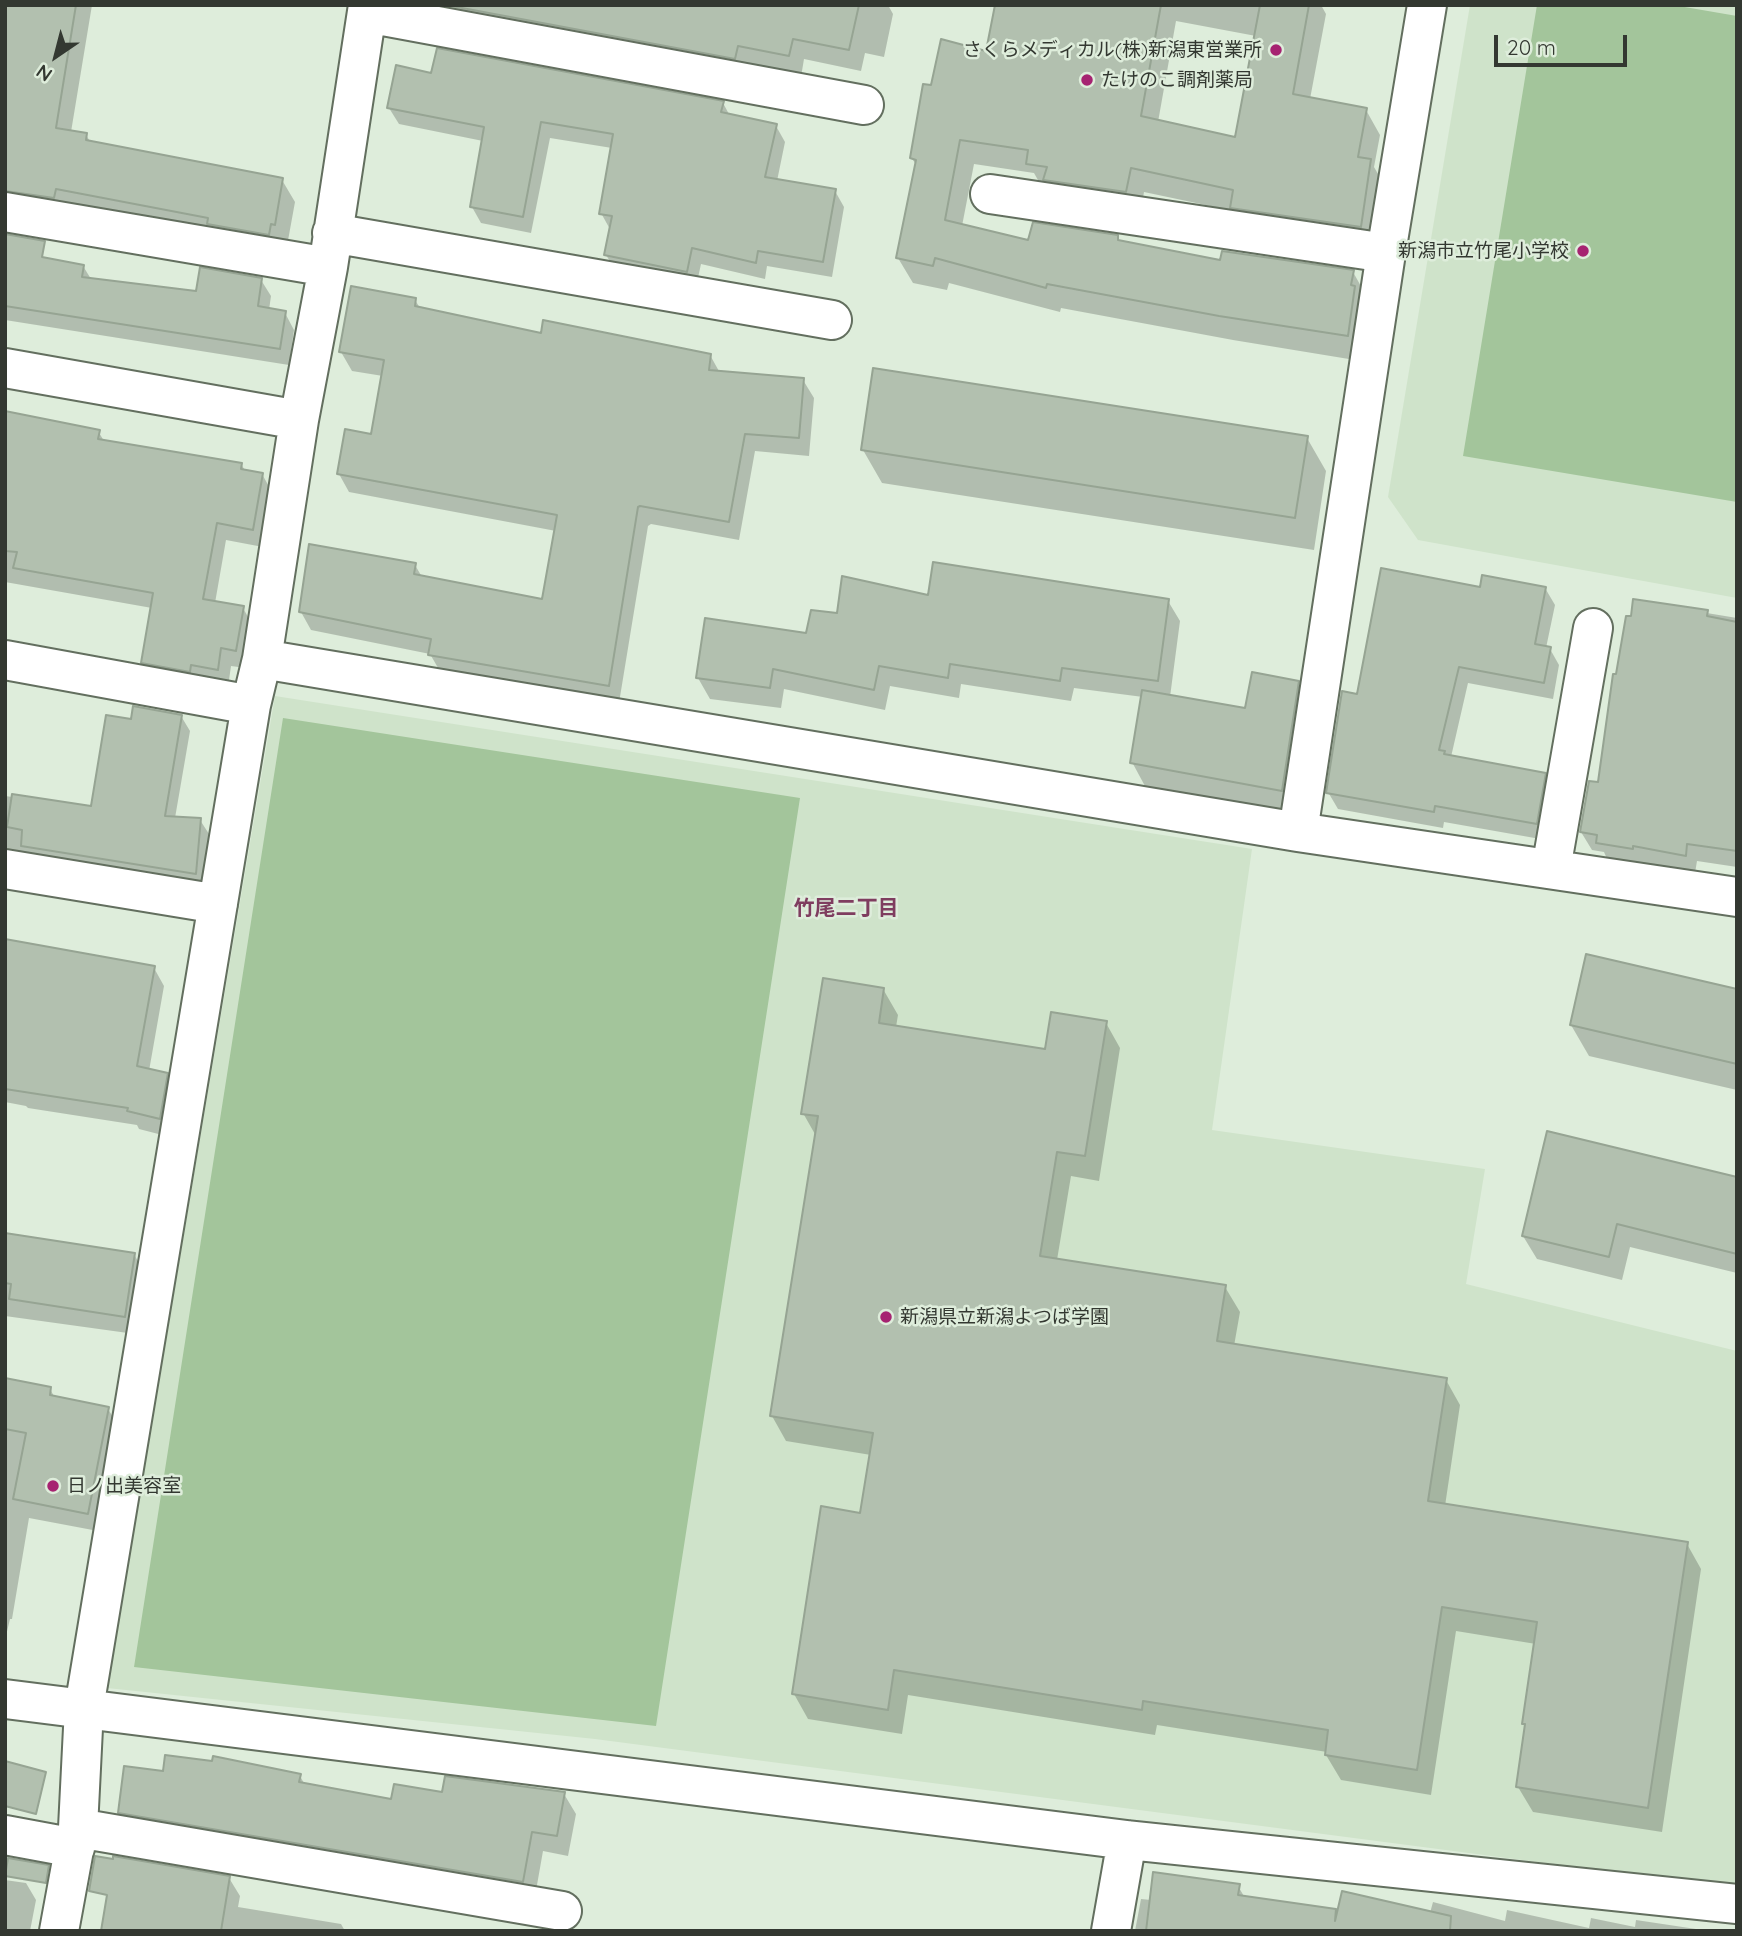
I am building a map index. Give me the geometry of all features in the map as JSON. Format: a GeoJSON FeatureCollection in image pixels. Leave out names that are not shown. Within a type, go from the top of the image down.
{"type":"FeatureCollection","features":[{"type":"Feature","properties":{"kind":"street"},"geometry":{"type":"LineString","coordinates":[[1298,832],[1386,253],[1427,5]]}},
{"type":"Feature","properties":{"kind":"street"},"geometry":{"type":"LineString","coordinates":[[59,1931],[76,1838],[84,1709],[251,705],[262,659],[368,9],[864,105]]}},
{"type":"Feature","properties":{"kind":"street"},"geometry":{"type":"LineString","coordinates":[[990,194],[1386,253]]}},
{"type":"Feature","properties":{"kind":"street"},"geometry":{"type":"LineString","coordinates":[[5,212],[330,250],[832,320]]}},
{"type":"Feature","properties":{"kind":"street"},"geometry":{"type":"LineString","coordinates":[[5,368],[299,420]]}},
{"type":"Feature","properties":{"kind":"street"},"geometry":{"type":"LineString","coordinates":[[1551,869],[1593,628]]}},
{"type":"Feature","properties":{"kind":"street"},"geometry":{"type":"LineString","coordinates":[[262,659],[1298,832],[1737,897]]}},
{"type":"Feature","properties":{"kind":"street"},"geometry":{"type":"LineString","coordinates":[[5,660],[251,705]]}},
{"type":"Feature","properties":{"kind":"street"},"geometry":{"type":"LineString","coordinates":[[5,869],[218,904]]}},
{"type":"Feature","properties":{"kind":"street"},"geometry":{"type":"LineString","coordinates":[[5,1699],[1126,1839],[1737,1904]]}},
{"type":"Feature","properties":{"kind":"street"},"geometry":{"type":"LineString","coordinates":[[5,1835],[76,1838],[562,1911]]}},
{"type":"Feature","properties":{"kind":"street"},"geometry":{"type":"LineString","coordinates":[[1111,1931],[1126,1839]]}},
{"type":"Feature","properties":{"kind":"shaded area","name":"新潟市立竹尾小学校"},"geometry":{"type":"Polygon","coordinates":[[[1470,5],[1737,5],[1737,598],[1418,540],[1388,497],[1470,5]]]}},
{"type":"Feature","properties":{"kind":"shaded area","name":"新潟県立新潟よつば学園"},"geometry":{"type":"Polygon","coordinates":[[[275,696],[1252,849],[1212,1130],[1485,1169],[1466,1284],[1737,1351],[1737,1888],[595,1739],[107,1688],[275,696]]]}},
{"type":"Feature","properties":{"kind":"green space","name":"新潟市立竹尾小学校"},"geometry":{"type":"Polygon","coordinates":[[[1537,5],[1673,5],[1737,16],[1737,502],[1463,456],[1537,5]]]}},
{"type":"Feature","properties":{"kind":"green space"},"geometry":{"type":"Polygon","coordinates":[[[283,718],[800,798],[656,1726],[134,1667],[283,718]]]}},
{"type":"Feature","properties":{"kind":"building"},"geometry":{"type":"Polygon","coordinates":[[[5,5],[76,5],[56,128],[87,133],[86,140],[283,178],[275,225],[271,224],[269,235],[207,224],[208,218],[56,189],[54,198],[5,191],[5,5]]]}},
{"type":"Feature","properties":{"kind":"building"},"geometry":{"type":"Polygon","coordinates":[[[446,5],[859,5],[849,50],[793,39],[789,56],[738,46],[735,59],[446,5]]]}},
{"type":"Feature","properties":{"kind":"building"},"geometry":{"type":"Polygon","coordinates":[[[995,5],[1161,5],[1141,116],[1235,137],[1260,5],[1309,5],[1293,94],[1367,108],[1358,157],[1371,159],[1361,227],[1230,208],[1233,190],[1131,168],[1126,192],[1043,180],[1047,167],[1026,164],[1028,150],[960,140],[945,220],[1028,240],[1033,222],[1118,235],[1118,240],[1220,260],[1222,251],[1354,270],[1351,285],[1355,286],[1348,336],[1219,316],[1047,284],[1046,288],[935,258],[933,266],[896,258],[916,160],[910,158],[923,84],[931,85],[941,39],[986,51],[995,5]]]}},
{"type":"Feature","properties":{"kind":"building"},"geometry":{"type":"Polygon","coordinates":[[[437,48],[724,101],[721,112],[777,124],[765,177],[836,189],[823,262],[758,251],[756,263],[692,248],[687,272],[604,255],[612,216],[599,214],[613,134],[541,122],[523,217],[470,207],[484,127],[387,108],[396,65],[431,73],[437,48]]]}},
{"type":"Feature","properties":{"kind":"building"},"geometry":{"type":"Polygon","coordinates":[[[5,234],[45,241],[42,257],[84,265],[82,277],[196,291],[200,267],[262,278],[258,306],[286,311],[280,349],[5,306],[5,234]]]}},
{"type":"Feature","properties":{"kind":"building"},"geometry":{"type":"Polygon","coordinates":[[[351,286],[416,298],[415,306],[541,333],[543,320],[711,354],[709,370],[804,378],[799,438],[745,434],[729,522],[638,507],[609,686],[428,655],[431,639],[299,612],[309,544],[416,563],[414,574],[542,599],[557,515],[337,474],[345,429],[371,434],[384,360],[339,352],[351,286]]]}},
{"type":"Feature","properties":{"kind":"building"},"geometry":{"type":"Polygon","coordinates":[[[873,368],[1308,436],[1295,518],[861,450],[873,368]]]}},
{"type":"Feature","properties":{"kind":"building"},"geometry":{"type":"Polygon","coordinates":[[[5,411],[100,430],[98,439],[242,463],[241,469],[263,473],[253,530],[217,523],[203,599],[244,606],[236,651],[221,648],[218,670],[191,665],[190,672],[141,663],[153,593],[13,568],[17,552],[5,551],[5,411]]]}},
{"type":"Feature","properties":{"kind":"building"},"geometry":{"type":"Polygon","coordinates":[[[933,562],[1169,599],[1158,681],[1062,668],[1060,681],[950,664],[948,678],[879,666],[874,690],[773,669],[770,688],[696,678],[705,618],[806,633],[811,610],[837,613],[842,576],[928,595],[933,562]]]}},
{"type":"Feature","properties":{"kind":"building"},"geometry":{"type":"Polygon","coordinates":[[[1381,568],[1480,587],[1482,575],[1546,587],[1535,644],[1551,647],[1544,683],[1459,667],[1439,750],[1445,751],[1444,754],[1546,773],[1537,824],[1435,806],[1434,812],[1326,793],[1342,691],[1357,694],[1381,568]]]}},
{"type":"Feature","properties":{"kind":"building"},"geometry":{"type":"Polygon","coordinates":[[[1633,599],[1708,610],[1707,616],[1737,622],[1737,851],[1687,844],[1686,856],[1633,846],[1633,849],[1596,843],[1597,835],[1580,832],[1589,781],[1598,782],[1613,674],[1616,674],[1626,616],[1631,616],[1633,599]]]}},
{"type":"Feature","properties":{"kind":"building"},"geometry":{"type":"Polygon","coordinates":[[[1252,672],[1299,681],[1282,791],[1130,763],[1142,690],[1245,708],[1252,672]]]}},
{"type":"Feature","properties":{"kind":"building"},"geometry":{"type":"Polygon","coordinates":[[[133,706],[182,715],[165,816],[201,818],[196,874],[21,846],[22,830],[7,827],[12,794],[91,806],[106,715],[131,719],[133,706]]]}},
{"type":"Feature","properties":{"kind":"building"},"geometry":{"type":"Polygon","coordinates":[[[5,939],[155,966],[137,1066],[168,1073],[160,1119],[127,1111],[128,1108],[5,1089],[5,939]]]}},
{"type":"Feature","properties":{"kind":"building"},"geometry":{"type":"Polygon","coordinates":[[[1586,954],[1737,989],[1737,1064],[1570,1025],[1586,954]]]}},
{"type":"Feature","properties":{"kind":"building"},"geometry":{"type":"Polygon","coordinates":[[[823,978],[884,988],[879,1023],[1045,1049],[1051,1012],[1107,1021],[1085,1156],[1057,1152],[1040,1256],[1226,1285],[1217,1341],[1447,1378],[1428,1501],[1688,1542],[1648,1808],[1516,1787],[1537,1622],[1442,1607],[1417,1770],[1325,1755],[1328,1730],[1143,1701],[1142,1710],[894,1670],[888,1710],[792,1694],[821,1506],[860,1513],[873,1433],[770,1416],[818,1116],[801,1114],[823,978]]]}},
{"type":"Feature","properties":{"kind":"building"},"geometry":{"type":"Polygon","coordinates":[[[1547,1131],[1737,1177],[1737,1254],[1617,1224],[1609,1257],[1522,1236],[1547,1131]]]}},
{"type":"Feature","properties":{"kind":"building"},"geometry":{"type":"Polygon","coordinates":[[[5,1233],[135,1253],[125,1317],[9,1299],[11,1284],[5,1283],[5,1233]]]}},
{"type":"Feature","properties":{"kind":"building"},"geometry":{"type":"Polygon","coordinates":[[[5,1378],[51,1387],[50,1395],[109,1407],[88,1514],[13,1499],[26,1433],[5,1429],[5,1378]]]}},
{"type":"Feature","properties":{"kind":"building"},"geometry":{"type":"Polygon","coordinates":[[[165,1755],[212,1761],[213,1756],[301,1774],[299,1782],[391,1799],[394,1784],[442,1792],[445,1776],[565,1792],[557,1836],[532,1832],[523,1882],[118,1813],[124,1766],[163,1771],[165,1755]]]}},
{"type":"Feature","properties":{"kind":"building"},"geometry":{"type":"Polygon","coordinates":[[[5,1761],[46,1772],[36,1814],[5,1806],[5,1761]]]}},
{"type":"Feature","properties":{"kind":"building"},"geometry":{"type":"Polygon","coordinates":[[[95,1856],[113,1859],[113,1856],[230,1876],[221,1931],[101,1931],[107,1895],[89,1891],[95,1856]]]}},
{"type":"Feature","properties":{"kind":"building"},"geometry":{"type":"Polygon","coordinates":[[[8,1858],[49,1865],[46,1883],[5,1876],[8,1858]]]}},
{"type":"Feature","properties":{"kind":"building"},"geometry":{"type":"Polygon","coordinates":[[[1153,1872],[1240,1884],[1238,1895],[1336,1909],[1335,1921],[1342,1891],[1451,1916],[1450,1931],[1146,1931],[1153,1872]]]}},
{"type":"Feature","properties":{"kind":"place","name":"さくらメディカル(株)新潟東営業所"},"geometry":{"type":"Point","coordinates":[1276,50]}},
{"type":"Feature","properties":{"kind":"place","name":"たけのこ調剤薬局"},"geometry":{"type":"Point","coordinates":[1087,80]}},
{"type":"Feature","properties":{"kind":"place","name":"新潟市立竹尾小学校"},"geometry":{"type":"Point","coordinates":[1583,251]}},
{"type":"Feature","properties":{"kind":"place","name":"新潟県立新潟よつば学園"},"geometry":{"type":"Point","coordinates":[886,1317]}},
{"type":"Feature","properties":{"kind":"place","name":"日ノ出美容室"},"geometry":{"type":"Point","coordinates":[53,1486]}},
{"type":"Feature","properties":{"kind":"district","name":"竹尾二丁目"},"geometry":{"type":"Point","coordinates":[846,909]}}]}
